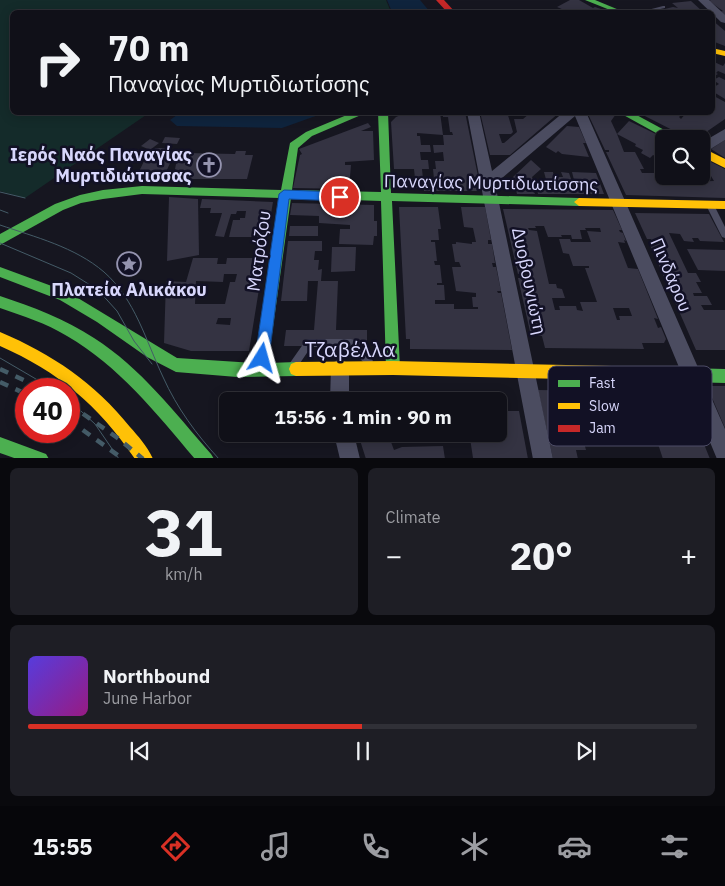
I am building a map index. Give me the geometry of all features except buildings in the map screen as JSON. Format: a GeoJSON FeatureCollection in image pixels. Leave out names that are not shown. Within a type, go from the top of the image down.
{"type":"FeatureCollection","features":[{"type":"Feature","properties":{"kind":"street"},"geometry":{"type":"LineString","coordinates":[[440,0],[449,10]]}},
{"type":"Feature","properties":{"kind":"street"},"geometry":{"type":"LineString","coordinates":[[589,0],[615,10]]}},
{"type":"Feature","properties":{"kind":"street"},"geometry":{"type":"LineString","coordinates":[[703,0],[714,10]]}},
{"type":"Feature","properties":{"kind":"street"},"geometry":{"type":"LineString","coordinates":[[715,11],[725,20]]}},
{"type":"Feature","properties":{"kind":"street","name":"Ματρόζου"},"geometry":{"type":"LineString","coordinates":[[260,370],[291,151],[298,140],[356,115]]}},
{"type":"Feature","properties":{"kind":"street"},"geometry":{"type":"LineString","coordinates":[[383,115],[393,368]]}},
{"type":"Feature","properties":{"kind":"street","name":"Δυοβουνιώτη"},"geometry":{"type":"LineString","coordinates":[[474,115],[543,458]]}},
{"type":"Feature","properties":{"kind":"street"},"geometry":{"type":"LineString","coordinates":[[488,182],[568,115]]}},
{"type":"Feature","properties":{"kind":"street","name":"Πινδάρου"},"geometry":{"type":"LineString","coordinates":[[581,115],[687,366]]}},
{"type":"Feature","properties":{"kind":"street"},"geometry":{"type":"LineString","coordinates":[[628,115],[658,130]]}},
{"type":"Feature","properties":{"kind":"street"},"geometry":{"type":"LineString","coordinates":[[710,145],[725,134]]}},
{"type":"Feature","properties":{"kind":"street"},"geometry":{"type":"LineString","coordinates":[[710,156],[725,164]]}},
{"type":"Feature","properties":{"kind":"street","name":"Παναγίας Μυρτιδιωτίσσης"},"geometry":{"type":"LineString","coordinates":[[0,240],[47,214],[78,200],[119,192],[166,190],[386,198],[725,205]]}},
{"type":"Feature","properties":{"kind":"street","name":"Τζαβέλλα"},"geometry":{"type":"LineString","coordinates":[[0,272],[64,296],[102,318],[152,352],[176,365],[217,370],[393,368],[548,373]]}},
{"type":"Feature","properties":{"kind":"street"},"geometry":{"type":"LineString","coordinates":[[0,302],[56,323],[81,336],[127,373],[206,458]]}},
{"type":"Feature","properties":{"kind":"street"},"geometry":{"type":"LineString","coordinates":[[3,340],[50,362],[69,374],[110,411],[145,458]]}},
{"type":"Feature","properties":{"kind":"street"},"geometry":{"type":"LineString","coordinates":[[340,368],[340,392]]}},
{"type":"Feature","properties":{"kind":"street","name":"Τζαβέλλα"},"geometry":{"type":"LineString","coordinates":[[712,376],[725,376]]}},
{"type":"Feature","properties":{"kind":"street","name":"Πινδάρου"},"geometry":{"type":"LineString","coordinates":[[712,424],[725,453]]}},
{"type":"Feature","properties":{"kind":"street"},"geometry":{"type":"LineString","coordinates":[[346,442],[350,458]]}},
{"type":"Feature","properties":{"kind":"street"},"geometry":{"type":"LineString","coordinates":[[0,445],[40,458]]}},
{"type":"Feature","properties":{"kind":"lane"},"geometry":{"type":"LineString","coordinates":[[650,10],[663,7]]}},
{"type":"Feature","properties":{"kind":"lane"},"geometry":{"type":"LineString","coordinates":[[710,205],[725,234]]}},
{"type":"Feature","properties":{"kind":"lane"},"geometry":{"type":"LineString","coordinates":[[290,369],[309,343],[351,343],[374,368]]}},
{"type":"Feature","properties":{"kind":"green space"},"geometry":{"type":"Polygon","coordinates":[[[0,0],[386,0],[390,10],[10,10],[10,115],[146,115],[25,198],[0,191],[0,0]]]}},
{"type":"Feature","properties":{"kind":"water"},"geometry":{"type":"Polygon","coordinates":[[[387,0],[420,0],[428,10],[391,10],[387,0]]]}},
{"type":"Feature","properties":{"kind":"water"},"geometry":{"type":"Polygon","coordinates":[[[177,115],[318,115],[282,128],[177,126],[170,120],[177,115]]]}},
{"type":"Feature","properties":{"kind":"tram line"},"geometry":{"type":"LineString","coordinates":[[0,192],[25,198]]}},
{"type":"Feature","properties":{"kind":"tram line"},"geometry":{"type":"LineString","coordinates":[[0,210],[8,213]]}},
{"type":"Feature","properties":{"kind":"tram line"},"geometry":{"type":"LineString","coordinates":[[0,225],[68,249],[93,263],[115,283],[139,321],[174,399],[195,430],[218,458]]}},
{"type":"Feature","properties":{"kind":"tram line"},"geometry":{"type":"LineString","coordinates":[[0,243],[71,273],[98,290],[117,311],[134,341],[152,364]]}},
{"type":"Feature","properties":{"kind":"tram line"},"geometry":{"type":"LineString","coordinates":[[0,358],[34,378]]}},
{"type":"Feature","properties":{"kind":"tram line"},"geometry":{"type":"LineString","coordinates":[[80,410],[95,424],[118,458]]}},
{"type":"Feature","properties":{"kind":"railway"},"geometry":{"type":"LineString","coordinates":[[0,369],[19,378]]}},
{"type":"Feature","properties":{"kind":"railway"},"geometry":{"type":"LineString","coordinates":[[0,382],[15,389]]}},
{"type":"Feature","properties":{"kind":"railway"},"geometry":{"type":"LineString","coordinates":[[80,412],[119,439],[142,458]]}},
{"type":"Feature","properties":{"kind":"railway"},"geometry":{"type":"LineString","coordinates":[[80,428],[122,458]]}},
{"type":"Feature","properties":{"kind":"traffic: fast"},"geometry":{"type":"LineString","coordinates":[[589,0],[615,10]]}},
{"type":"Feature","properties":{"kind":"traffic: fast"},"geometry":{"type":"LineString","coordinates":[[260,370],[293,146],[309,134],[356,115]]}},
{"type":"Feature","properties":{"kind":"traffic: fast"},"geometry":{"type":"LineString","coordinates":[[383,115],[393,368]]}},
{"type":"Feature","properties":{"kind":"traffic: fast"},"geometry":{"type":"LineString","coordinates":[[628,115],[658,130]]}},
{"type":"Feature","properties":{"kind":"traffic: fast"},"geometry":{"type":"LineString","coordinates":[[0,240],[49,212],[80,199],[103,194],[142,190],[579,202]]}},
{"type":"Feature","properties":{"kind":"traffic: fast"},"geometry":{"type":"LineString","coordinates":[[0,272],[64,296],[102,318],[152,352],[176,365],[237,370],[296,369]]}},
{"type":"Feature","properties":{"kind":"traffic: fast"},"geometry":{"type":"LineString","coordinates":[[0,302],[62,326],[110,357],[144,389],[205,458]]}},
{"type":"Feature","properties":{"kind":"traffic: fast"},"geometry":{"type":"LineString","coordinates":[[712,376],[725,376]]}},
{"type":"Feature","properties":{"kind":"traffic: fast"},"geometry":{"type":"LineString","coordinates":[[0,445],[38,458]]}},
{"type":"Feature","properties":{"kind":"traffic: slow"},"geometry":{"type":"LineString","coordinates":[[715,51],[725,54]]}},
{"type":"Feature","properties":{"kind":"traffic: slow"},"geometry":{"type":"LineString","coordinates":[[710,156],[725,164]]}},
{"type":"Feature","properties":{"kind":"traffic: slow"},"geometry":{"type":"LineString","coordinates":[[579,202],[725,205]]}},
{"type":"Feature","properties":{"kind":"traffic: slow"},"geometry":{"type":"LineString","coordinates":[[0,339],[45,361],[82,387],[115,419],[144,458]]}},
{"type":"Feature","properties":{"kind":"traffic: slow"},"geometry":{"type":"LineString","coordinates":[[296,369],[393,368],[548,372]]}},
{"type":"Feature","properties":{"kind":"traffic: jam"},"geometry":{"type":"LineString","coordinates":[[440,0],[449,10]]}},
{"type":"Feature","properties":{"kind":"place","name":"Ιερός Ναός Παναγίας Μυρτιδιώτισσας"},"geometry":{"type":"Point","coordinates":[209,165]}},
{"type":"Feature","properties":{"kind":"place","name":"Πλατεία Αλικάκου"},"geometry":{"type":"Point","coordinates":[129,264]}},
{"type":"Feature","properties":{"kind":"route"},"geometry":{"type":"LineString","coordinates":[[262,358],[284,194],[340,197]]}}]}
